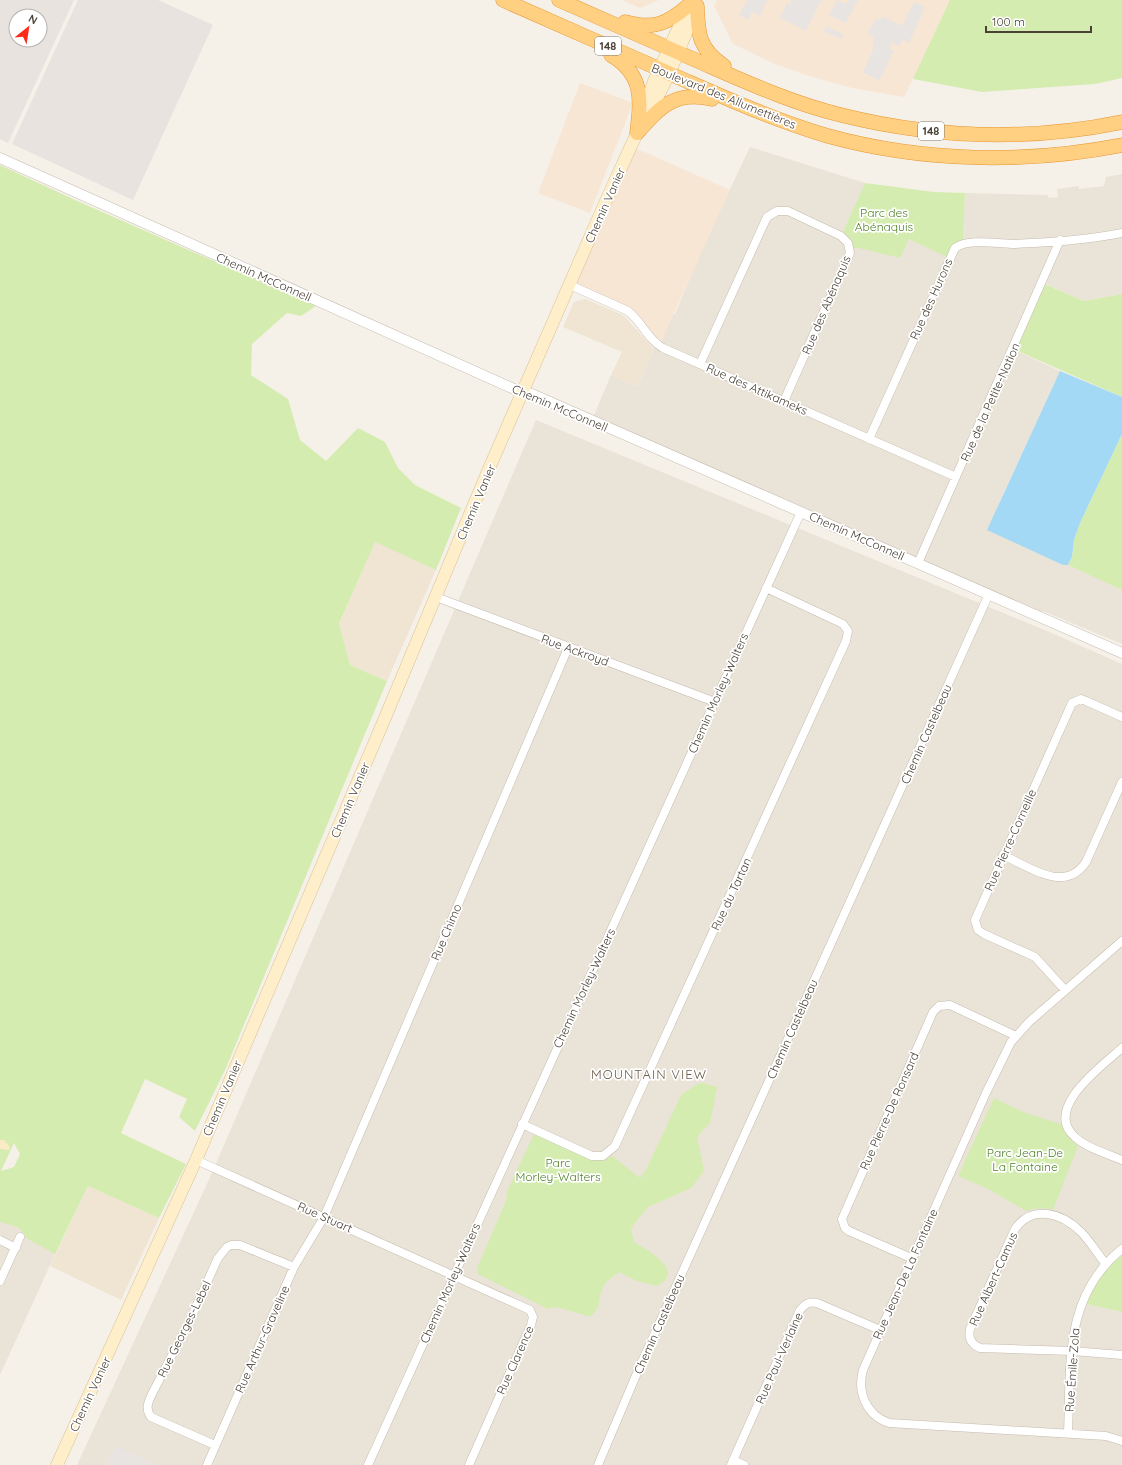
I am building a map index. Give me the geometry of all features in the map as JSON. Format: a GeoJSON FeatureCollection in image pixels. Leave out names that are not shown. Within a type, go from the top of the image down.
{"type":"FeatureCollection","features":[{"type":"Feature","properties":{"kind":"highway","name":"Boulevard des Allumettières"},"geometry":{"type":"LineString","coordinates":[[503,0],[742,106],[830,136],[879,147],[975,158],[1022,158],[1062,155],[1122,145]]}},
{"type":"Feature","properties":{"kind":"highway","name":"Boulevard des Allumettières"},"geometry":{"type":"LineString","coordinates":[[563,2],[783,97],[840,114],[913,129],[950,133],[1025,134],[1062,132],[1122,122]]}},
{"type":"Feature","properties":{"kind":"highway"},"geometry":{"type":"LineString","coordinates":[[563,2],[625,22],[645,26],[657,25],[669,20],[695,3],[698,28],[705,49],[712,58],[746,82]]}},
{"type":"Feature","properties":{"kind":"highway"},"geometry":{"type":"LineString","coordinates":[[556,23],[613,56],[630,70],[636,80],[640,95],[637,133]]}},
{"type":"Feature","properties":{"kind":"highway"},"geometry":{"type":"LineString","coordinates":[[637,133],[663,105],[686,96],[700,96],[742,106]]}},
{"type":"Feature","properties":{"kind":"main road","name":"Chemin Vanier"},"geometry":{"type":"LineString","coordinates":[[57,1465],[196,1160],[523,391],[637,133],[652,108],[673,50],[695,3]]}},
{"type":"Feature","properties":{"kind":"street","name":"Chemin McConnell"},"geometry":{"type":"LineString","coordinates":[[0,158],[492,379],[523,391],[918,562],[1122,653]]}},
{"type":"Feature","properties":{"kind":"street","name":"Rue des Abénaquis"},"geometry":{"type":"LineString","coordinates":[[700,364],[767,217],[777,211],[788,212],[841,236],[848,243],[850,253],[784,401]]}},
{"type":"Feature","properties":{"kind":"street","name":"Rue des Hurons"},"geometry":{"type":"LineString","coordinates":[[869,439],[955,248],[968,243],[1014,244],[1122,233]]}},
{"type":"Feature","properties":{"kind":"street","name":"Rue de la Petite-Nation"},"geometry":{"type":"LineString","coordinates":[[918,562],[1060,240]]}},
{"type":"Feature","properties":{"kind":"street","name":"Rue des Attikameks"},"geometry":{"type":"LineString","coordinates":[[570,285],[628,312],[636,318],[656,344],[956,477]]}},
{"type":"Feature","properties":{"kind":"street","name":"Chemin Morley-Walters"},"geometry":{"type":"LineString","coordinates":[[368,1465],[801,512]]}},
{"type":"Feature","properties":{"kind":"street","name":"Rue du Tartan"},"geometry":{"type":"LineString","coordinates":[[522,1124],[592,1156],[603,1156],[615,1146],[840,656],[848,636],[846,627],[843,624],[766,588]]}},
{"type":"Feature","properties":{"kind":"street","name":"Chemin Castelbeau"},"geometry":{"type":"LineString","coordinates":[[598,1465],[650,1344],[989,594]]}},
{"type":"Feature","properties":{"kind":"street","name":"Rue Ackroyd"},"geometry":{"type":"LineString","coordinates":[[436,596],[568,648],[715,702]]}},
{"type":"Feature","properties":{"kind":"street","name":"Rue Chimo"},"geometry":{"type":"LineString","coordinates":[[324,1217],[568,648]]}},
{"type":"Feature","properties":{"kind":"street","name":"Rue Pierre-Corneille"},"geometry":{"type":"LineString","coordinates":[[1065,990],[1036,958],[984,934],[976,925],[976,914],[1072,703],[1081,700],[1086,701],[1122,717]]}},
{"type":"Feature","properties":{"kind":"street"},"geometry":{"type":"LineString","coordinates":[[1003,856],[1055,878],[1070,877],[1077,873],[1086,862],[1122,782]]}},
{"type":"Feature","properties":{"kind":"street","name":"Rue Jean-De La Fontaine"},"geometry":{"type":"LineString","coordinates":[[1122,941],[1065,990],[1016,1036],[1002,1059],[911,1258],[863,1370],[860,1386],[862,1395],[868,1407],[883,1421],[895,1424],[1106,1436],[1122,1441]]}},
{"type":"Feature","properties":{"kind":"street","name":"Rue Pierre-De Ronsard"},"geometry":{"type":"LineString","coordinates":[[911,1258],[849,1231],[843,1224],[842,1219],[933,1012],[939,1006],[950,1005],[1016,1036]]}},
{"type":"Feature","properties":{"kind":"street"},"geometry":{"type":"LineString","coordinates":[[1122,1048],[1081,1085],[1068,1109],[1066,1122],[1070,1132],[1080,1141],[1122,1160]]}},
{"type":"Feature","properties":{"kind":"street","name":"Rue Stuart"},"geometry":{"type":"LineString","coordinates":[[196,1160],[454,1275]]}},
{"type":"Feature","properties":{"kind":"street","name":"Rue Albert-Camus"},"geometry":{"type":"LineString","coordinates":[[1072,1352],[980,1348],[971,1343],[969,1334],[970,1329],[1015,1229],[1019,1222],[1031,1214],[1044,1213],[1076,1227],[1105,1263]]}},
{"type":"Feature","properties":{"kind":"street","name":"Rue Arthur-Graveline"},"geometry":{"type":"LineString","coordinates":[[207,1465],[294,1267],[324,1217]]}},
{"type":"Feature","properties":{"kind":"street"},"geometry":{"type":"LineString","coordinates":[[0,1281],[20,1238]]}},
{"type":"Feature","properties":{"kind":"street"},"geometry":{"type":"LineString","coordinates":[[0,1240],[16,1248]]}},
{"type":"Feature","properties":{"kind":"street","name":"Rue Georges-Lebel"},"geometry":{"type":"LineString","coordinates":[[215,1444],[151,1417],[147,1406],[152,1394],[190,1320],[218,1258],[226,1247],[230,1245],[240,1245],[294,1267]]}},
{"type":"Feature","properties":{"kind":"street","name":"Rue Émile-Zola"},"geometry":{"type":"LineString","coordinates":[[1068,1434],[1072,1352],[1077,1316],[1088,1290],[1105,1263],[1122,1249]]}},
{"type":"Feature","properties":{"kind":"street","name":"Rue Clarence"},"geometry":{"type":"LineString","coordinates":[[454,1275],[527,1307],[532,1313],[533,1317],[469,1465]]}},
{"type":"Feature","properties":{"kind":"street","name":"Rue Paul-Verlaine"},"geometry":{"type":"LineString","coordinates":[[732,1463],[803,1306],[812,1302],[817,1303],[880,1330]]}},
{"type":"Feature","properties":{"kind":"street"},"geometry":{"type":"LineString","coordinates":[[1072,1352],[1122,1356]]}},
{"type":"Feature","properties":{"kind":"street"},"geometry":{"type":"LineString","coordinates":[[732,1463],[744,1465]]}},
{"type":"Feature","properties":{"kind":"shaded area"},"geometry":{"type":"Polygon","coordinates":[[[0,0],[74,0],[8,143],[0,139],[0,0]]]}},
{"type":"Feature","properties":{"kind":"shaded area"},"geometry":{"type":"Polygon","coordinates":[[[78,0],[158,0],[213,25],[133,200],[12,144],[78,0]]]}},
{"type":"Feature","properties":{"kind":"shaded area"},"geometry":{"type":"Polygon","coordinates":[[[622,0],[659,0],[640,8],[622,0]]]}},
{"type":"Feature","properties":{"kind":"shaded area"},"geometry":{"type":"Polygon","coordinates":[[[717,0],[952,0],[904,97],[852,88],[809,76],[775,64],[733,44],[714,6],[717,0]]]}},
{"type":"Feature","properties":{"kind":"shaded area"},"geometry":{"type":"Polygon","coordinates":[[[747,0],[767,0],[760,16],[752,12],[748,20],[739,15],[747,0]]]}},
{"type":"Feature","properties":{"kind":"shaded area"},"geometry":{"type":"Polygon","coordinates":[[[792,0],[821,0],[806,31],[780,18],[787,3],[790,4],[792,0]]]}},
{"type":"Feature","properties":{"kind":"shaded area"},"geometry":{"type":"Polygon","coordinates":[[[837,0],[846,4],[848,0],[858,0],[846,23],[829,15],[837,0]]]}},
{"type":"Feature","properties":{"kind":"shaded area"},"geometry":{"type":"Polygon","coordinates":[[[914,2],[925,7],[909,43],[902,40],[899,46],[892,42],[889,48],[894,51],[879,81],[863,72],[873,50],[873,36],[868,33],[875,19],[880,20],[882,16],[902,26],[914,2]]]}},
{"type":"Feature","properties":{"kind":"shaded area"},"geometry":{"type":"Polygon","coordinates":[[[826,26],[843,34],[841,39],[824,31],[826,26]]]}},
{"type":"Feature","properties":{"kind":"shaded area"},"geometry":{"type":"Polygon","coordinates":[[[580,83],[633,103],[590,213],[538,193],[580,83]]]}},
{"type":"Feature","properties":{"kind":"shaded area"},"geometry":{"type":"Polygon","coordinates":[[[631,146],[730,190],[659,346],[636,318],[570,285],[631,146]]]}},
{"type":"Feature","properties":{"kind":"shaded area"},"geometry":{"type":"Polygon","coordinates":[[[750,147],[865,183],[841,236],[850,248],[859,248],[909,239],[963,244],[965,193],[1047,195],[1049,198],[1058,197],[1057,189],[1079,186],[1079,189],[1104,186],[1106,177],[1122,174],[1122,294],[1084,301],[1043,283],[1013,349],[1060,371],[1000,501],[1063,565],[1068,565],[1122,590],[1122,644],[1043,611],[1040,617],[592,420],[611,375],[638,387],[656,344],[659,346],[673,314],[675,314],[705,242],[750,147]]]}},
{"type":"Feature","properties":{"kind":"shaded area"},"geometry":{"type":"Polygon","coordinates":[[[585,299],[623,315],[654,349],[638,387],[611,375],[622,352],[563,327],[574,302],[585,299]]]}},
{"type":"Feature","properties":{"kind":"shaded area"},"geometry":{"type":"Polygon","coordinates":[[[536,420],[1047,631],[1122,664],[1122,1249],[1082,1303],[1122,1312],[1122,1465],[77,1465],[212,1173],[536,420]]]}},
{"type":"Feature","properties":{"kind":"shaded area"},"geometry":{"type":"Polygon","coordinates":[[[375,541],[436,570],[387,681],[350,665],[339,625],[375,541]]]}},
{"type":"Feature","properties":{"kind":"shaded area"},"geometry":{"type":"Polygon","coordinates":[[[88,1186],[159,1218],[121,1300],[50,1266],[88,1186]]]}},
{"type":"Feature","properties":{"kind":"shaded area"},"geometry":{"type":"Polygon","coordinates":[[[0,1211],[62,1239],[0,1375],[0,1211]]]}},
{"type":"Feature","properties":{"kind":"shaded area"},"geometry":{"type":"Polygon","coordinates":[[[116,1446],[158,1465],[107,1465],[116,1446]]]}},
{"type":"Feature","properties":{"kind":"green space"},"geometry":{"type":"Polygon","coordinates":[[[950,0],[1122,0],[1122,78],[1095,84],[982,92],[913,79],[950,0]]]}},
{"type":"Feature","properties":{"kind":"green space"},"geometry":{"type":"Polygon","coordinates":[[[0,165],[75,200],[316,306],[301,316],[287,313],[252,344],[251,375],[288,399],[300,440],[326,461],[358,428],[385,442],[398,468],[415,485],[461,508],[436,570],[375,542],[339,624],[350,665],[387,681],[226,1068],[195,1131],[179,1117],[187,1099],[145,1079],[121,1133],[186,1164],[159,1218],[88,1186],[55,1254],[28,1239],[18,1227],[0,1222],[0,165]],[[14,1143],[1,1171],[14,1167],[20,1154],[14,1143]]]}},
{"type":"Feature","properties":{"kind":"green space","name":"Parc des Abénaquis"},"geometry":{"type":"Polygon","coordinates":[[[865,183],[934,192],[965,193],[963,244],[949,258],[909,239],[900,258],[859,248],[849,248],[841,236],[865,183]]]}},
{"type":"Feature","properties":{"kind":"green space"},"geometry":{"type":"Polygon","coordinates":[[[1042,283],[1084,301],[1122,294],[1122,397],[1013,349],[1042,283]]]}},
{"type":"Feature","properties":{"kind":"green space"},"geometry":{"type":"Polygon","coordinates":[[[1122,434],[1122,590],[1068,565],[1072,557],[1074,540],[1080,523],[1122,434]]]}},
{"type":"Feature","properties":{"kind":"green space","name":"Parc Morley-Walters"},"geometry":{"type":"Polygon","coordinates":[[[703,1083],[717,1087],[710,1123],[697,1137],[704,1171],[691,1188],[648,1207],[631,1228],[634,1242],[662,1261],[668,1274],[665,1280],[657,1286],[637,1281],[619,1272],[605,1283],[600,1295],[598,1308],[591,1316],[588,1316],[556,1307],[548,1309],[478,1274],[477,1268],[506,1201],[507,1191],[534,1134],[590,1159],[603,1161],[612,1156],[640,1178],[647,1168],[681,1095],[697,1084],[703,1083]]]}},
{"type":"Feature","properties":{"kind":"green space","name":"Parc Jean-De La Fontaine"},"geometry":{"type":"Polygon","coordinates":[[[994,1098],[1023,1112],[1064,1125],[1070,1139],[1078,1146],[1053,1210],[1040,1208],[1026,1211],[988,1189],[958,1176],[994,1098]]]}},
{"type":"Feature","properties":{"kind":"green space"},"geometry":{"type":"Polygon","coordinates":[[[1122,1249],[1122,1312],[1082,1303],[1087,1290],[1122,1249]]]}},
{"type":"Feature","properties":{"kind":"sand"},"geometry":{"type":"Polygon","coordinates":[[[0,1140],[4,1140],[10,1147],[9,1150],[0,1149],[0,1140]]]}},
{"type":"Feature","properties":{"kind":"water"},"geometry":{"type":"Polygon","coordinates":[[[1060,371],[1122,397],[1122,434],[1080,523],[1074,540],[1072,557],[1068,565],[1063,565],[987,530],[1060,371]]]}},
{"type":"Feature","properties":{"kind":"district","name":"MOUNTAIN VIEW"},"geometry":{"type":"Point","coordinates":[649,1074]}}]}
